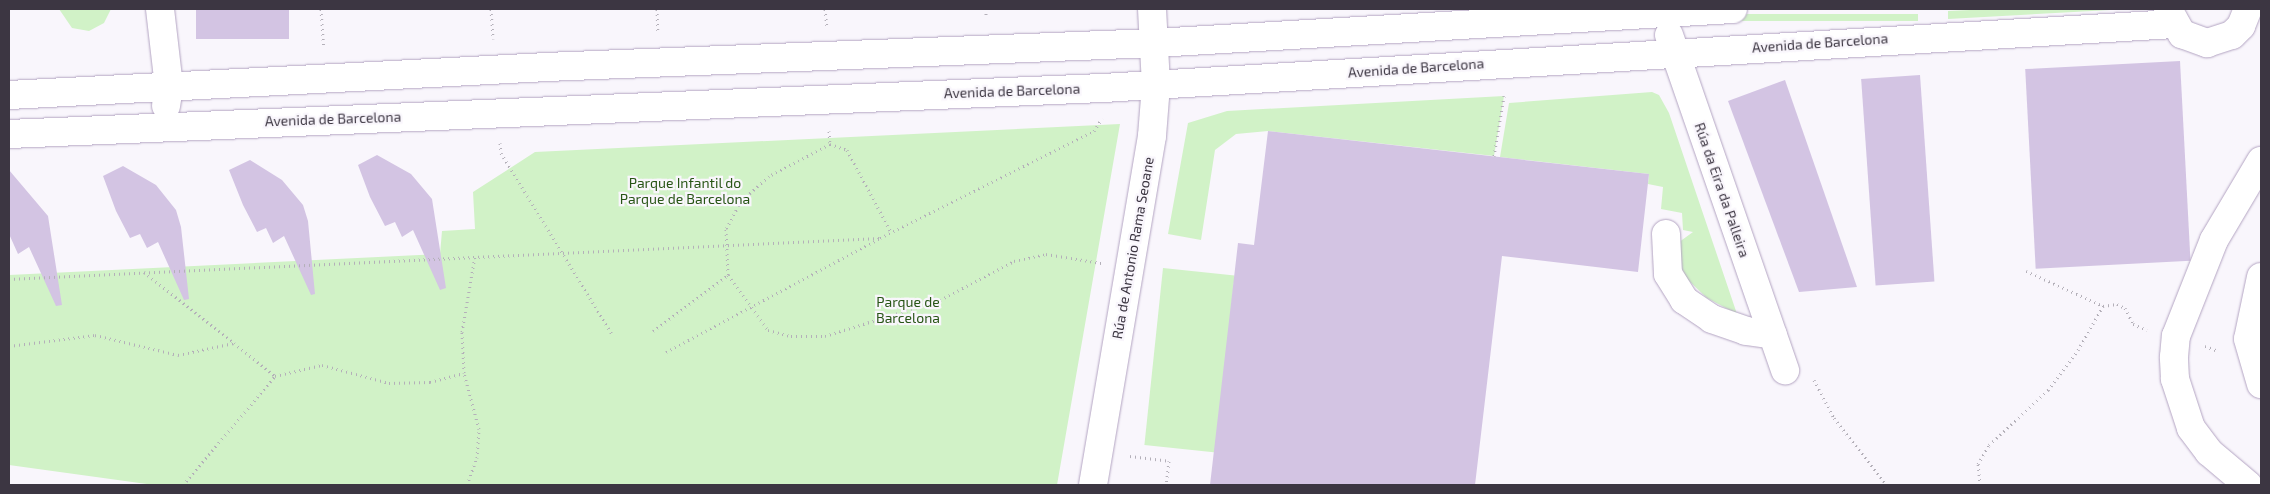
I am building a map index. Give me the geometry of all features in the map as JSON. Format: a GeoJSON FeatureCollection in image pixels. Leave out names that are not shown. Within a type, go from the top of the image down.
{"type":"FeatureCollection","features":[{"type":"Feature","properties":{"kind":"street"},"geometry":{"type":"LineString","coordinates":[[154,126],[164,111],[169,88],[160,9]]}},
{"type":"Feature","properties":{"kind":"street","name":"Rúa de Antonio Rama Seoane"},"geometry":{"type":"LineString","coordinates":[[1093,485],[1152,136],[1156,85],[1152,9]]}},
{"type":"Feature","properties":{"kind":"street"},"geometry":{"type":"LineString","coordinates":[[9,95],[656,63],[1155,43],[1664,11],[1733,9]]}},
{"type":"Feature","properties":{"kind":"street","name":"Rúa da Eira da Palleira"},"geometry":{"type":"LineString","coordinates":[[1664,11],[1673,52],[1785,370]]}},
{"type":"Feature","properties":{"kind":"street"},"geometry":{"type":"LineString","coordinates":[[2171,16],[2194,40],[2220,41],[2241,26],[2252,12]]}},
{"type":"Feature","properties":{"kind":"street","name":"Avenida de Barcelona"},"geometry":{"type":"LineString","coordinates":[[9,134],[154,126],[1156,85],[1673,52],[2171,16]]}},
{"type":"Feature","properties":{"kind":"street"},"geometry":{"type":"LineString","coordinates":[[656,63],[658,105]]}},
{"type":"Feature","properties":{"kind":"street"},"geometry":{"type":"LineString","coordinates":[[2248,485],[2223,466],[2191,428],[2176,379],[2176,336],[2214,240],[2261,161]]}},
{"type":"Feature","properties":{"kind":"street"},"geometry":{"type":"LineString","coordinates":[[1666,234],[1668,274],[1684,300],[1712,319],[1746,331],[1773,335]]}},
{"type":"Feature","properties":{"kind":"street"},"geometry":{"type":"LineString","coordinates":[[2261,277],[2248,339],[2261,384]]}},
{"type":"Feature","properties":{"kind":"path"},"geometry":{"type":"LineString","coordinates":[[321,9],[324,50]]}},
{"type":"Feature","properties":{"kind":"path"},"geometry":{"type":"LineString","coordinates":[[492,9],[493,40]]}},
{"type":"Feature","properties":{"kind":"path"},"geometry":{"type":"LineString","coordinates":[[657,9],[658,35]]}},
{"type":"Feature","properties":{"kind":"path"},"geometry":{"type":"LineString","coordinates":[[825,9],[827,30]]}},
{"type":"Feature","properties":{"kind":"path"},"geometry":{"type":"LineString","coordinates":[[1494,156],[1504,96]]}},
{"type":"Feature","properties":{"kind":"path"},"geometry":{"type":"LineString","coordinates":[[666,352],[891,232],[1094,130],[1104,115]]}},
{"type":"Feature","properties":{"kind":"path"},"geometry":{"type":"LineString","coordinates":[[829,125],[830,144]]}},
{"type":"Feature","properties":{"kind":"path"},"geometry":{"type":"LineString","coordinates":[[499,136],[501,152],[612,334]]}},
{"type":"Feature","properties":{"kind":"path"},"geometry":{"type":"LineString","coordinates":[[891,232],[847,150],[830,144],[769,176],[741,201],[726,230],[728,276],[748,308],[768,330],[791,336],[825,336],[940,300],[1014,260],[1046,254],[1104,263]]}},
{"type":"Feature","properties":{"kind":"path"},"geometry":{"type":"LineString","coordinates":[[9,279],[143,271],[880,238]]}},
{"type":"Feature","properties":{"kind":"path"},"geometry":{"type":"LineString","coordinates":[[467,485],[477,458],[479,429],[464,373],[463,313],[475,256]]}},
{"type":"Feature","properties":{"kind":"path"},"geometry":{"type":"LineString","coordinates":[[143,271],[275,376]]}},
{"type":"Feature","properties":{"kind":"path"},"geometry":{"type":"LineString","coordinates":[[2026,271],[2103,306],[2117,304],[2133,324],[2153,333],[2176,336]]}},
{"type":"Feature","properties":{"kind":"path"},"geometry":{"type":"LineString","coordinates":[[654,331],[728,276]]}},
{"type":"Feature","properties":{"kind":"path"},"geometry":{"type":"LineString","coordinates":[[1980,485],[1978,464],[1988,445],[2048,390],[2078,350],[2103,306]]}},
{"type":"Feature","properties":{"kind":"path"},"geometry":{"type":"LineString","coordinates":[[9,346],[95,335],[178,355],[234,343]]}},
{"type":"Feature","properties":{"kind":"path"},"geometry":{"type":"LineString","coordinates":[[183,485],[275,376],[322,365],[389,383],[430,382],[464,373]]}},
{"type":"Feature","properties":{"kind":"path"},"geometry":{"type":"LineString","coordinates":[[1785,370],[1816,380],[1834,418],[1888,485]]}},
{"type":"Feature","properties":{"kind":"path"},"geometry":{"type":"LineString","coordinates":[[1129,456],[1169,461],[1166,485]]}},
{"type":"Feature","properties":{"kind":"green space"},"geometry":{"type":"Polygon","coordinates":[[[59,9],[111,9],[104,23],[89,31],[72,28],[59,9]]]}},
{"type":"Feature","properties":{"kind":"green space"},"geometry":{"type":"Polygon","coordinates":[[[1992,9],[2129,9],[1948,19],[1948,11],[1992,9]]]}},
{"type":"Feature","properties":{"kind":"green space"},"geometry":{"type":"Polygon","coordinates":[[[1697,14],[1918,14],[1918,21],[1697,21],[1697,14]]]}},
{"type":"Feature","properties":{"kind":"green space"},"geometry":{"type":"Polygon","coordinates":[[[1652,92],[1659,95],[1669,113],[1737,314],[1707,298],[1687,279],[1677,259],[1675,245],[1693,232],[1683,230],[1682,213],[1661,209],[1663,187],[1648,184],[1649,174],[1500,157],[1509,103],[1652,92]]]}},
{"type":"Feature","properties":{"kind":"green space"},"geometry":{"type":"Polygon","coordinates":[[[1504,96],[1494,156],[1268,131],[1236,134],[1215,150],[1201,240],[1168,234],[1188,123],[1227,111],[1504,96]]]}},
{"type":"Feature","properties":{"kind":"green space","name":"Parque de Barcelona"},"geometry":{"type":"Polygon","coordinates":[[[1120,124],[1057,485],[154,485],[9,465],[9,275],[440,254],[442,231],[475,229],[473,192],[535,152],[1120,124]]]}},
{"type":"Feature","properties":{"kind":"green space"},"geometry":{"type":"Polygon","coordinates":[[[1163,268],[1235,276],[1216,453],[1144,445],[1163,268]]]}},
{"type":"Feature","properties":{"kind":"building"},"geometry":{"type":"Polygon","coordinates":[[[196,9],[289,9],[289,39],[196,39],[196,9]]]}},
{"type":"Feature","properties":{"kind":"building"},"geometry":{"type":"Polygon","coordinates":[[[2180,61],[2190,261],[2036,269],[2025,69],[2180,61]]]}},
{"type":"Feature","properties":{"kind":"building"},"geometry":{"type":"Polygon","coordinates":[[[1920,75],[1934,281],[1876,286],[1861,79],[1920,75]]]}},
{"type":"Feature","properties":{"kind":"building"},"geometry":{"type":"Polygon","coordinates":[[[1785,80],[1857,287],[1799,292],[1728,101],[1785,80]]]}},
{"type":"Feature","properties":{"kind":"building"},"geometry":{"type":"Polygon","coordinates":[[[1268,131],[1649,174],[1638,272],[1502,256],[1475,485],[1210,485],[1238,243],[1254,245],[1268,131]]]}},
{"type":"Feature","properties":{"kind":"building"},"geometry":{"type":"Polygon","coordinates":[[[377,155],[411,174],[432,199],[446,288],[440,290],[413,230],[402,237],[395,222],[385,226],[370,197],[358,165],[377,155]]]}},
{"type":"Feature","properties":{"kind":"building"},"geometry":{"type":"Polygon","coordinates":[[[250,160],[282,180],[303,205],[308,221],[315,294],[311,295],[284,236],[273,243],[266,228],[257,232],[243,205],[229,170],[250,160]]]}},
{"type":"Feature","properties":{"kind":"building"},"geometry":{"type":"Polygon","coordinates":[[[123,166],[156,185],[176,210],[181,227],[189,299],[184,300],[158,242],[147,248],[140,234],[130,238],[116,211],[103,176],[123,166]]]}},
{"type":"Feature","properties":{"kind":"building"},"geometry":{"type":"Polygon","coordinates":[[[9,170],[48,216],[62,305],[56,306],[29,247],[18,254],[9,234],[9,170]]]}},
{"type":"Feature","properties":{"kind":"park label","name":"Parque Infantil do Parque de Barcelona"},"geometry":{"type":"Point","coordinates":[685,192]}}]}
